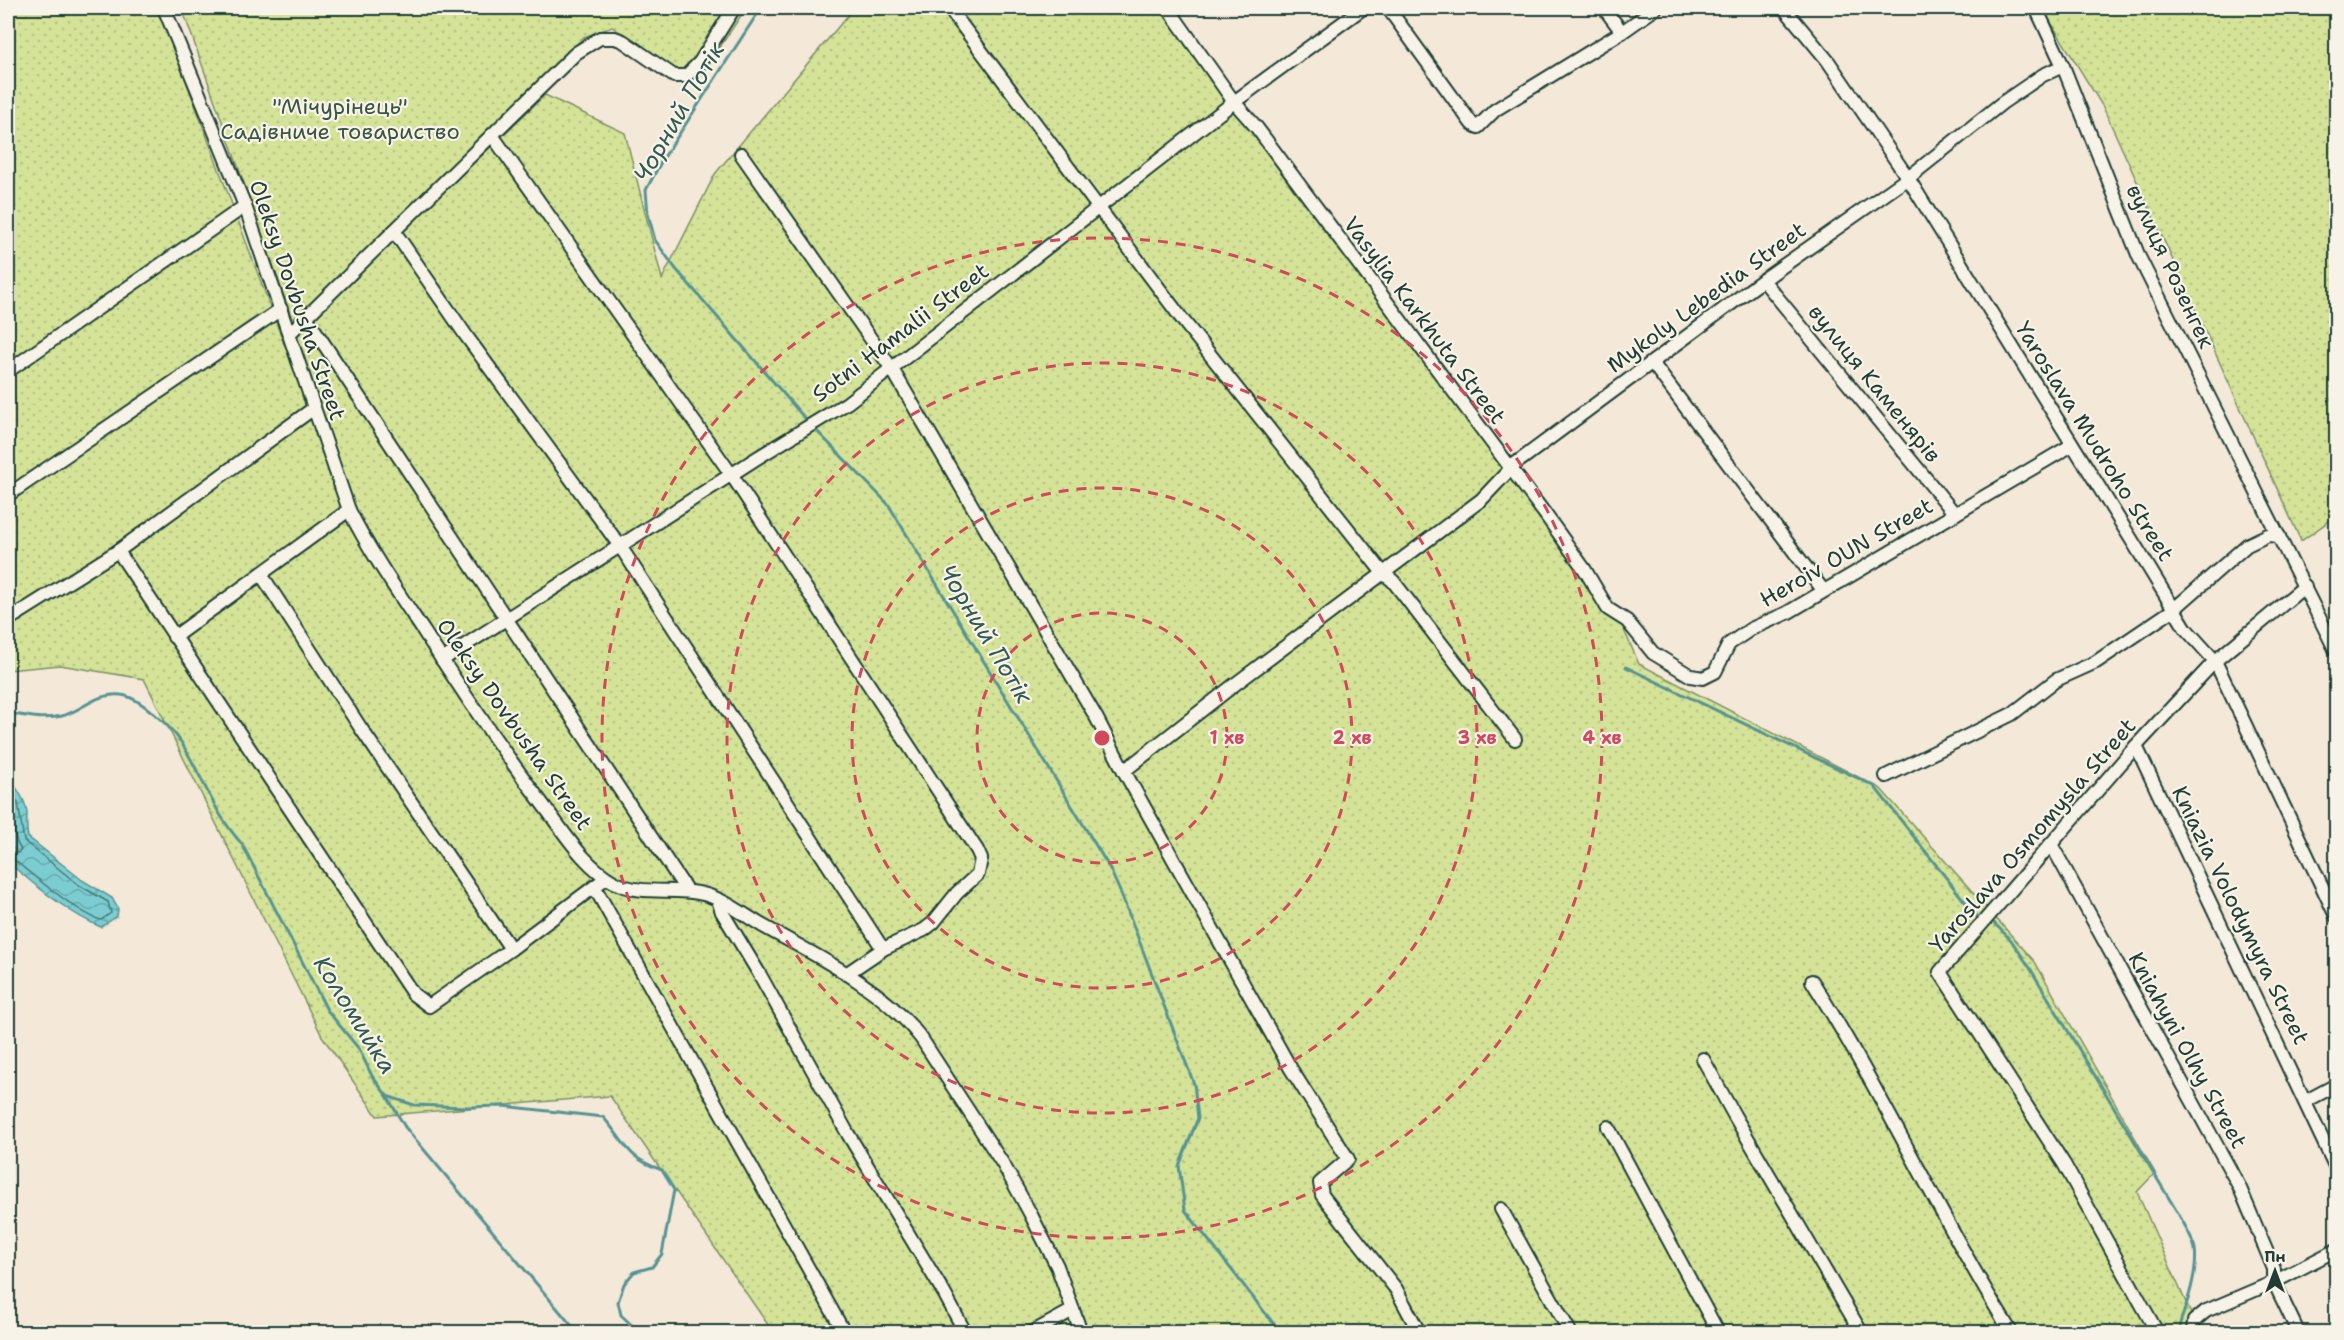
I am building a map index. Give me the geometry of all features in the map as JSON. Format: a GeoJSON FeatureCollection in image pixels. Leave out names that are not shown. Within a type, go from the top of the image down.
{"type":"FeatureCollection","features":[{"type":"Feature","properties":{"kind":"street","name":"Oleksy Dovbusha Street"},"geometry":{"type":"LineString","coordinates":[[164,8],[245,206],[349,510],[367,543],[442,660],[521,776],[573,845],[606,878],[623,886],[641,890],[687,891],[701,893],[718,900],[846,974],[898,1013],[921,1038],[1003,1164],[1057,1266],[1081,1332]]}},
{"type":"Feature","properties":{"kind":"street"},"geometry":{"type":"LineString","coordinates":[[290,333],[576,52],[600,38],[615,38],[623,41],[674,76],[686,76],[700,62],[734,8]]}},
{"type":"Feature","properties":{"kind":"street"},"geometry":{"type":"LineString","coordinates":[[949,8],[1185,322],[1383,573],[1393,581],[1515,739]]}},
{"type":"Feature","properties":{"kind":"street","name":"Vasylia Karkhuta Street"},"geometry":{"type":"LineString","coordinates":[[1168,8],[1234,102],[1257,128],[1575,554],[1608,609],[1627,621],[1653,653]]}},
{"type":"Feature","properties":{"kind":"street","name":"Sotni Hamalii Street"},"geometry":{"type":"LineString","coordinates":[[442,660],[731,474],[847,403],[1234,102],[1363,8]]}},
{"type":"Feature","properties":{"kind":"street"},"geometry":{"type":"LineString","coordinates":[[1388,8],[1472,124],[1478,127],[1496,110],[1622,32],[1656,8]]}},
{"type":"Feature","properties":{"kind":"street"},"geometry":{"type":"LineString","coordinates":[[1604,8],[1622,32]]}},
{"type":"Feature","properties":{"kind":"street","name":"Yaroslava Mudroho Street"},"geometry":{"type":"LineString","coordinates":[[1784,8],[1828,61],[1908,178],[2173,610],[2189,634],[2215,661],[2337,916]]}},
{"type":"Feature","properties":{"kind":"street","name":"вулиця Розенгек"},"geometry":{"type":"LineString","coordinates":[[2036,8],[2063,66],[2139,257],[2337,651]]}},
{"type":"Feature","properties":{"kind":"street","name":"Mykoly Lebedia Street"},"geometry":{"type":"LineString","coordinates":[[1124,771],[1481,500],[1510,469],[1763,280],[1908,178],[2002,103],[2043,75],[2063,66]]}},
{"type":"Feature","properties":{"kind":"street"},"geometry":{"type":"LineString","coordinates":[[492,135],[731,474],[977,850],[981,860],[978,874],[957,893],[933,923],[924,930],[884,949],[846,974]]}},
{"type":"Feature","properties":{"kind":"street"},"geometry":{"type":"LineString","coordinates":[[741,154],[892,369],[1096,717],[1291,1069],[1348,1159],[1320,1183],[1322,1195],[1396,1289],[1419,1332]]}},
{"type":"Feature","properties":{"kind":"street"},"geometry":{"type":"LineString","coordinates":[[8,372],[245,206]]}},
{"type":"Feature","properties":{"kind":"street"},"geometry":{"type":"LineString","coordinates":[[394,231],[467,337],[620,546],[884,949]]}},
{"type":"Feature","properties":{"kind":"street","name":"вулиця Каменярів"},"geometry":{"type":"LineString","coordinates":[[1763,280],[1955,514]]}},
{"type":"Feature","properties":{"kind":"street"},"geometry":{"type":"LineString","coordinates":[[8,495],[281,309]]}},
{"type":"Feature","properties":{"kind":"street"},"geometry":{"type":"LineString","coordinates":[[306,317],[687,891]]}},
{"type":"Feature","properties":{"kind":"street"},"geometry":{"type":"LineString","coordinates":[[1653,364],[1823,590]]}},
{"type":"Feature","properties":{"kind":"street"},"geometry":{"type":"LineString","coordinates":[[8,620],[118,551],[314,408]]}},
{"type":"Feature","properties":{"kind":"street","name":"Heroiv OUN Street"},"geometry":{"type":"LineString","coordinates":[[1653,653],[1691,676],[1706,677],[1715,672],[1726,648],[1751,629],[1786,613],[2072,445]]}},
{"type":"Feature","properties":{"kind":"street"},"geometry":{"type":"LineString","coordinates":[[174,637],[349,510]]}},
{"type":"Feature","properties":{"kind":"street"},"geometry":{"type":"LineString","coordinates":[[1886,776],[2012,714],[2056,680],[2096,662],[2173,610],[2247,545],[2268,535],[2278,536]]}},
{"type":"Feature","properties":{"kind":"street"},"geometry":{"type":"LineString","coordinates":[[118,551],[413,994],[429,1006],[511,950],[606,878]]}},
{"type":"Feature","properties":{"kind":"street"},"geometry":{"type":"LineString","coordinates":[[261,574],[360,727],[511,950]]}},
{"type":"Feature","properties":{"kind":"street","name":"Yaroslava Osmomysla Street"},"geometry":{"type":"LineString","coordinates":[[2157,1332],[2064,1164],[1940,972],[2136,746],[2215,661],[2305,586]]}},
{"type":"Feature","properties":{"kind":"street","name":"Kniazia Volodymyra Street"},"geometry":{"type":"LineString","coordinates":[[2136,746],[2337,1168]]}},
{"type":"Feature","properties":{"kind":"street","name":"Kniahyni Olhy Street"},"geometry":{"type":"LineString","coordinates":[[2051,844],[2239,1186],[2274,1269],[2274,1282],[2298,1332]]}},
{"type":"Feature","properties":{"kind":"street"},"geometry":{"type":"LineString","coordinates":[[595,888],[844,1332]]}},
{"type":"Feature","properties":{"kind":"street"},"geometry":{"type":"LineString","coordinates":[[718,900],[722,912],[760,975],[848,1134],[965,1332]]}},
{"type":"Feature","properties":{"kind":"street"},"geometry":{"type":"LineString","coordinates":[[1812,981],[1842,1029],[1978,1279],[2011,1332]]}},
{"type":"Feature","properties":{"kind":"street"},"geometry":{"type":"LineString","coordinates":[[1703,1059],[1861,1332]]}},
{"type":"Feature","properties":{"kind":"street"},"geometry":{"type":"LineString","coordinates":[[2306,1101],[2337,1085]]}},
{"type":"Feature","properties":{"kind":"street"},"geometry":{"type":"LineString","coordinates":[[1608,1127],[1718,1332]]}},
{"type":"Feature","properties":{"kind":"street"},"geometry":{"type":"LineString","coordinates":[[1501,1209],[1570,1332]]}},
{"type":"Feature","properties":{"kind":"street"},"geometry":{"type":"LineString","coordinates":[[2193,1332],[2193,1323],[2199,1316],[2337,1250]]}},
{"type":"Feature","properties":{"kind":"street"},"geometry":{"type":"LineString","coordinates":[[1033,1332],[1073,1310]]}},
{"type":"Feature","properties":{"kind":"green space"},"geometry":{"type":"Polygon","coordinates":[[[8,8],[159,8],[284,344],[545,95],[625,133],[662,279],[715,174],[854,8],[1170,8],[1613,605],[1639,664],[1880,788],[2035,962],[2155,1173],[2137,1192],[2199,1332],[773,1332],[610,1096],[377,1116],[322,1036],[144,679],[60,665],[8,670],[8,8]]]}},
{"type":"Feature","properties":{"kind":"green space","name":"\"Мічурінець\" Садівниче товариство"},"geometry":{"type":"Polygon","coordinates":[[[182,8],[746,8],[696,83],[612,27],[584,37],[293,322],[182,8]]]}},
{"type":"Feature","properties":{"kind":"green space"},"geometry":{"type":"Polygon","coordinates":[[[2042,8],[2336,8],[2336,516],[2301,541],[2103,107],[2042,8]]]}},
{"type":"Feature","properties":{"kind":"water"},"geometry":{"type":"Polygon","coordinates":[[[8,774],[26,808],[28,837],[82,880],[112,898],[118,909],[117,916],[101,927],[65,907],[8,862],[8,774]]]}},
{"type":"Feature","properties":{"kind":"waterway","name":"Чорний Потік"},"geometry":{"type":"LineString","coordinates":[[761,8],[661,162],[646,190],[648,214],[655,240],[675,268],[808,422]]}},
{"type":"Feature","properties":{"kind":"waterway","name":"Чорний Потік"},"geometry":{"type":"LineString","coordinates":[[813,427],[888,504],[1109,867],[1194,1084],[1198,1118],[1179,1166],[1185,1210],[1280,1332]]}},
{"type":"Feature","properties":{"kind":"waterway"},"geometry":{"type":"LineString","coordinates":[[1626,667],[1874,786],[1977,917]]}},
{"type":"Feature","properties":{"kind":"waterway","name":"Коломийка"},"geometry":{"type":"LineString","coordinates":[[8,713],[49,718],[62,716],[105,696],[121,695],[145,707],[170,729],[189,755],[223,819],[242,844],[327,1010],[359,1049],[372,1076],[387,1096],[414,1105],[503,1106],[603,1117],[633,1155],[662,1170],[674,1190],[662,1254],[652,1267],[634,1272],[624,1284],[618,1302],[621,1315],[637,1330],[650,1332]]}},
{"type":"Feature","properties":{"kind":"waterway"},"geometry":{"type":"LineString","coordinates":[[1994,923],[2011,940],[2030,968],[2191,1236],[2196,1257],[2189,1297],[2180,1323],[2181,1332]]}},
{"type":"Feature","properties":{"kind":"waterway"},"geometry":{"type":"LineString","coordinates":[[388,1098],[405,1127],[577,1332]]}},
{"type":"Feature","properties":{"kind":"waterway","name":"Коломийка"},"geometry":{"type":"LineString","coordinates":[[668,1332],[694,1328],[748,1327],[755,1332]]}}]}
